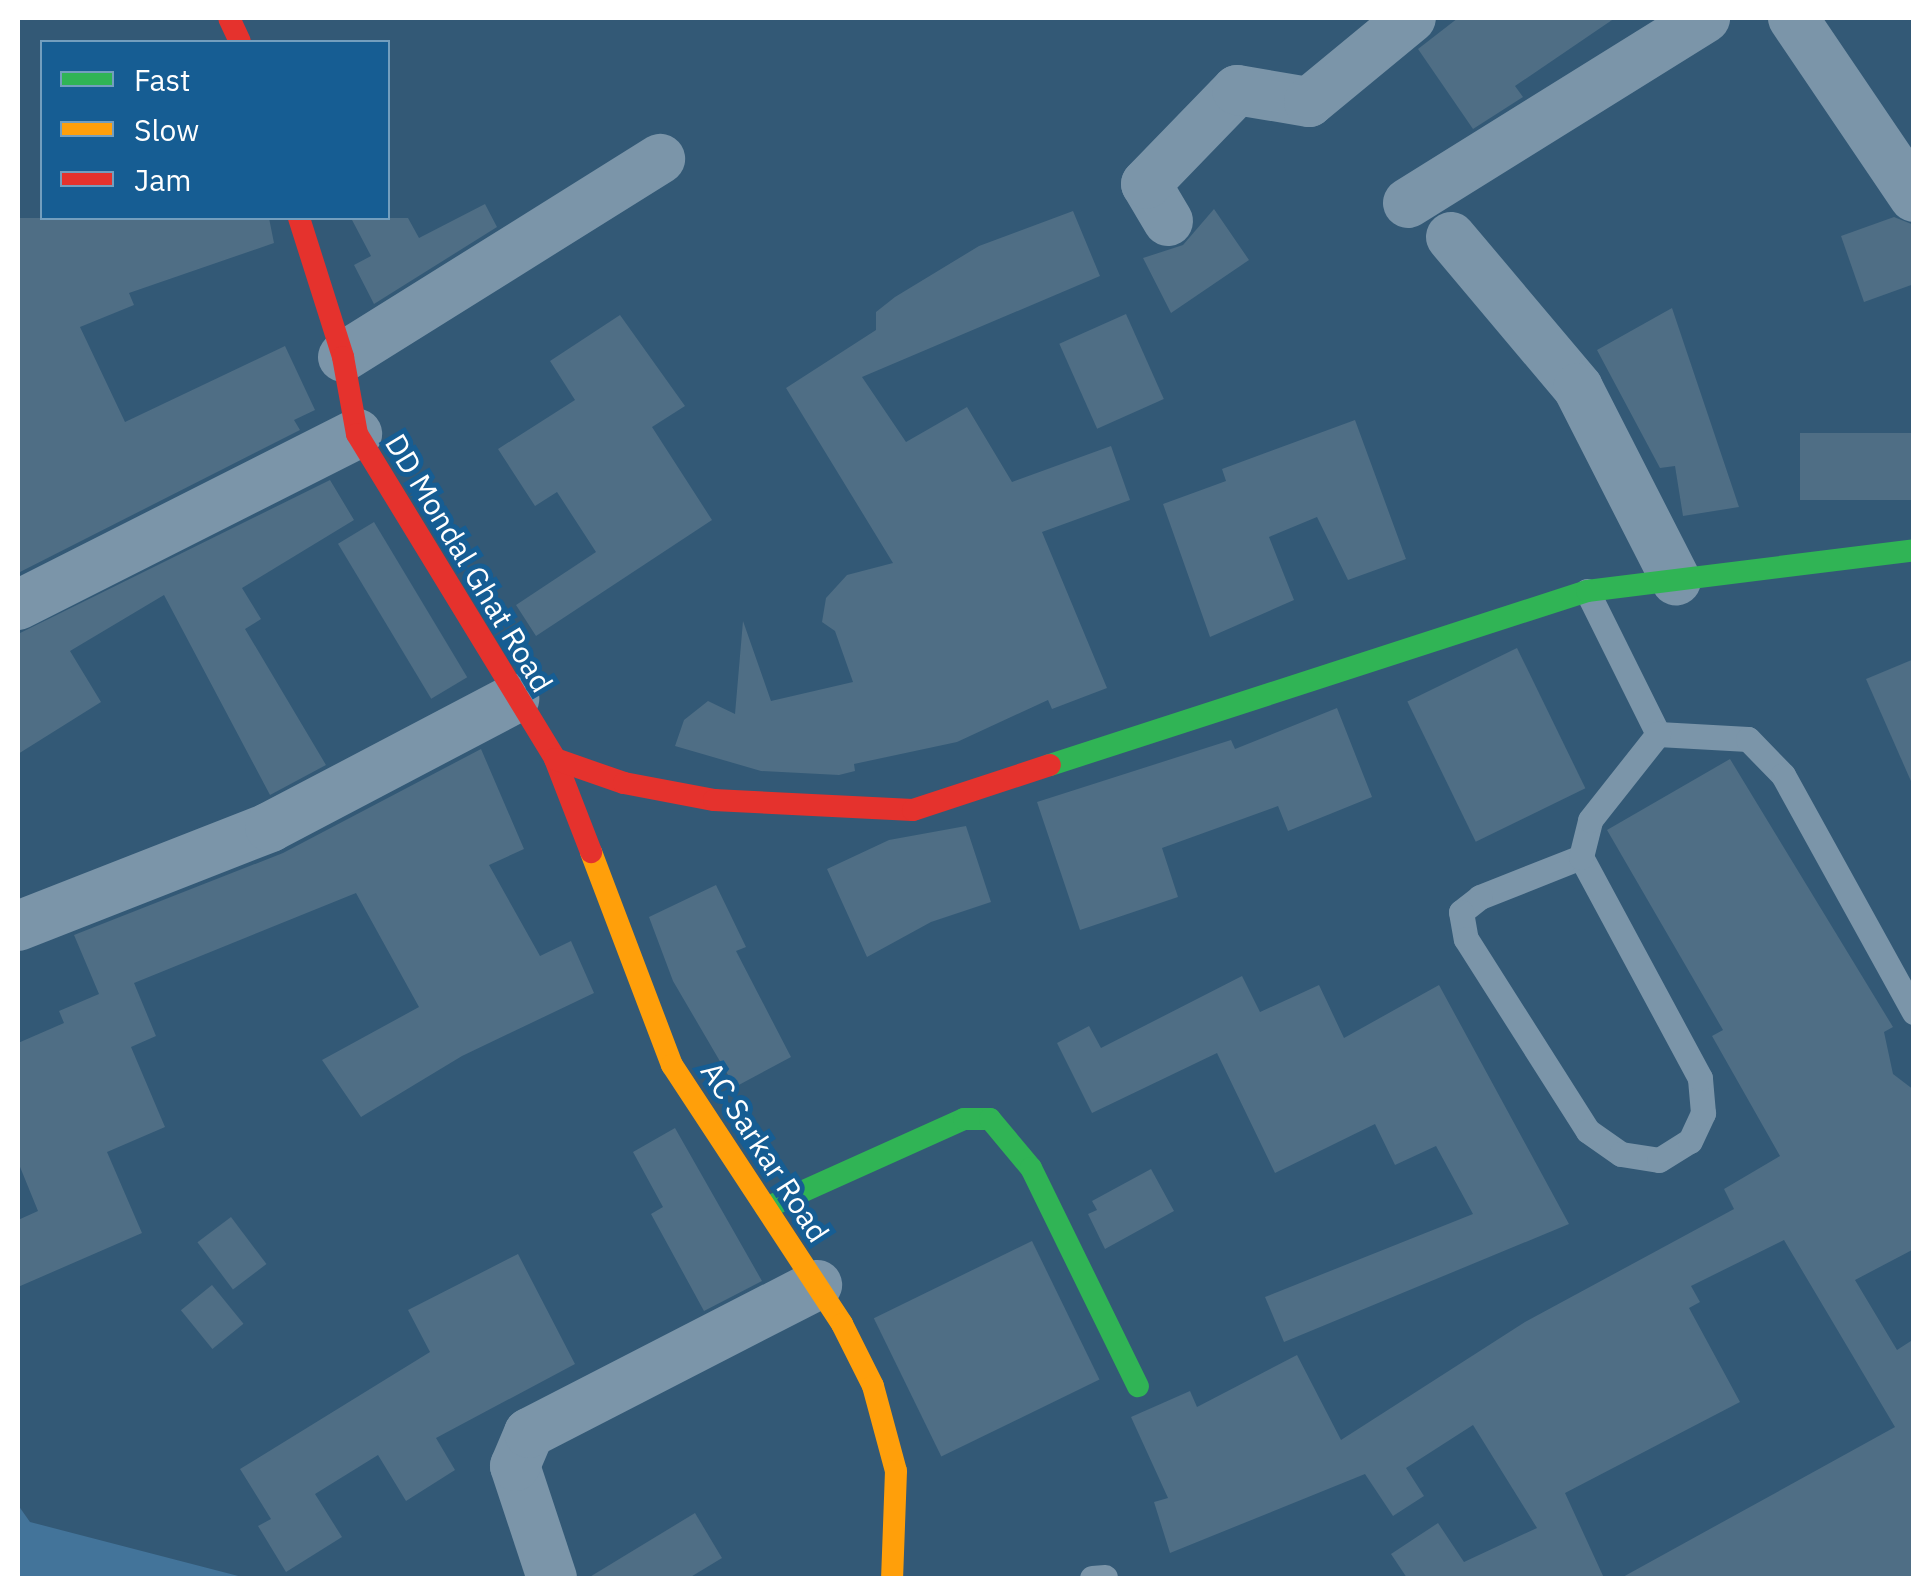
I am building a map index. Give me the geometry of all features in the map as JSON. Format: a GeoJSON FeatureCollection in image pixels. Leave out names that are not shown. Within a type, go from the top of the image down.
{"type":"FeatureCollection","features":[{"type":"Feature","properties":{"kind":"street"},"geometry":{"type":"LineString","coordinates":[[1168,221],[1146,184],[1238,90],[1309,102],[1411,18]]}},
{"type":"Feature","properties":{"kind":"street"},"geometry":{"type":"LineString","coordinates":[[1408,203],[1705,18]]}},
{"type":"Feature","properties":{"kind":"street"},"geometry":{"type":"LineString","coordinates":[[1793,18],[1914,196]]}},
{"type":"Feature","properties":{"kind":"street"},"geometry":{"type":"LineString","coordinates":[[342,356],[660,159]]}},
{"type":"Feature","properties":{"kind":"street","name":"DD Mondal Ghat Road"},"geometry":{"type":"LineString","coordinates":[[300,220],[342,356],[357,434],[514,699],[554,758]]}},
{"type":"Feature","properties":{"kind":"street"},"geometry":{"type":"LineString","coordinates":[[1451,238],[1578,388],[1676,580]]}},
{"type":"Feature","properties":{"kind":"street"},"geometry":{"type":"LineString","coordinates":[[18,605],[357,434]]}},
{"type":"Feature","properties":{"kind":"street"},"geometry":{"type":"LineString","coordinates":[[554,758],[624,783],[714,800],[913,810],[1587,592],[1914,550]]}},
{"type":"Feature","properties":{"kind":"street"},"geometry":{"type":"LineString","coordinates":[[18,926],[270,828],[514,699]]}},
{"type":"Feature","properties":{"kind":"street","name":"AC Sarkar Road"},"geometry":{"type":"LineString","coordinates":[[554,758],[672,1065],[817,1285],[888,1430],[896,1471],[892,1578]]}},
{"type":"Feature","properties":{"kind":"street"},"geometry":{"type":"LineString","coordinates":[[766,1208],[964,1119],[990,1119],[1031,1168],[1138,1386]]}},
{"type":"Feature","properties":{"kind":"street"},"geometry":{"type":"LineString","coordinates":[[552,1578],[515,1466],[529,1434],[817,1285]]}},
{"type":"Feature","properties":{"kind":"lane"},"geometry":{"type":"LineString","coordinates":[[1587,592],[1658,734]]}},
{"type":"Feature","properties":{"kind":"lane"},"geometry":{"type":"LineString","coordinates":[[1582,858],[1480,897],[1461,912],[1466,938],[1588,1132],[1621,1154],[1659,1160],[1690,1141],[1702,1113],[1700,1078],[1582,858],[1590,820],[1658,734]]}},
{"type":"Feature","properties":{"kind":"lane"},"geometry":{"type":"LineString","coordinates":[[1658,734],[1748,739],[1783,775],[1914,1012]]}},
{"type":"Feature","properties":{"kind":"lane"},"geometry":{"type":"LineString","coordinates":[[1092,1578],[1105,1577]]}},
{"type":"Feature","properties":{"kind":"water"},"geometry":{"type":"Polygon","coordinates":[[[18,1505],[30,1522],[246,1578],[18,1578],[18,1505]]]}},
{"type":"Feature","properties":{"kind":"building"},"geometry":{"type":"Polygon","coordinates":[[[1458,18],[1615,18],[1515,86],[1523,97],[1473,129],[1418,49],[1458,18]]]}},
{"type":"Feature","properties":{"kind":"building"},"geometry":{"type":"Polygon","coordinates":[[[485,204],[497,227],[374,304],[354,265],[371,256],[352,220],[408,218],[419,238],[485,204]]]}},
{"type":"Feature","properties":{"kind":"building"},"geometry":{"type":"Polygon","coordinates":[[[1214,209],[1249,260],[1171,313],[1143,258],[1183,245],[1214,209]]]}},
{"type":"Feature","properties":{"kind":"building"},"geometry":{"type":"Polygon","coordinates":[[[1073,211],[1100,276],[862,377],[906,442],[967,407],[1012,482],[1111,446],[1130,500],[1042,532],[1107,688],[1052,709],[1048,700],[957,742],[854,764],[855,771],[839,775],[761,771],[675,746],[684,720],[708,701],[735,714],[743,621],[771,701],[853,682],[835,631],[822,622],[826,598],[847,575],[893,563],[786,388],[876,330],[876,312],[895,297],[979,246],[1073,211]]]}},
{"type":"Feature","properties":{"kind":"building"},"geometry":{"type":"Polygon","coordinates":[[[1894,217],[1914,225],[1914,284],[1864,302],[1841,236],[1894,217]]]}},
{"type":"Feature","properties":{"kind":"building"},"geometry":{"type":"Polygon","coordinates":[[[18,218],[269,220],[274,243],[129,293],[134,305],[80,327],[125,422],[285,346],[315,410],[294,420],[300,430],[18,573],[18,218]]]}},
{"type":"Feature","properties":{"kind":"building"},"geometry":{"type":"Polygon","coordinates":[[[1672,308],[1739,507],[1683,516],[1675,466],[1660,468],[1597,350],[1672,308]]]}},
{"type":"Feature","properties":{"kind":"building"},"geometry":{"type":"Polygon","coordinates":[[[1126,314],[1164,399],[1097,429],[1059,344],[1126,314]]]}},
{"type":"Feature","properties":{"kind":"building"},"geometry":{"type":"Polygon","coordinates":[[[620,315],[685,406],[652,427],[712,520],[536,636],[516,605],[596,552],[557,492],[535,506],[498,449],[575,400],[550,361],[620,315]]]}},
{"type":"Feature","properties":{"kind":"building"},"geometry":{"type":"Polygon","coordinates":[[[1355,420],[1406,559],[1348,580],[1317,517],[1269,537],[1294,600],[1210,637],[1163,504],[1226,481],[1222,469],[1355,420]]]}},
{"type":"Feature","properties":{"kind":"building"},"geometry":{"type":"Polygon","coordinates":[[[1800,433],[1914,433],[1914,500],[1800,500],[1800,433]]]}},
{"type":"Feature","properties":{"kind":"building"},"geometry":{"type":"Polygon","coordinates":[[[330,480],[354,520],[242,588],[261,619],[245,629],[326,765],[270,795],[164,595],[70,651],[101,702],[18,754],[18,634],[330,480]]]}},
{"type":"Feature","properties":{"kind":"building"},"geometry":{"type":"Polygon","coordinates":[[[374,522],[467,677],[431,699],[338,544],[374,522]]]}},
{"type":"Feature","properties":{"kind":"building"},"geometry":{"type":"Polygon","coordinates":[[[1517,648],[1585,788],[1476,842],[1407,701],[1517,648]]]}},
{"type":"Feature","properties":{"kind":"building"},"geometry":{"type":"Polygon","coordinates":[[[1914,659],[1914,788],[1866,679],[1914,659]]]}},
{"type":"Feature","properties":{"kind":"building"},"geometry":{"type":"Polygon","coordinates":[[[1337,708],[1372,797],[1288,831],[1278,806],[1162,848],[1178,897],[1080,930],[1037,802],[1231,740],[1235,749],[1337,708]]]}},
{"type":"Feature","properties":{"kind":"building"},"geometry":{"type":"Polygon","coordinates":[[[481,749],[524,849],[489,865],[540,956],[571,941],[594,993],[462,1056],[361,1117],[322,1060],[419,1007],[356,893],[134,983],[156,1036],[131,1047],[165,1127],[107,1152],[142,1233],[18,1287],[18,1220],[38,1211],[18,1162],[18,1043],[64,1023],[59,1011],[99,994],[74,935],[283,853],[481,749]]]}},
{"type":"Feature","properties":{"kind":"building"},"geometry":{"type":"Polygon","coordinates":[[[1730,759],[1893,1027],[1884,1032],[1893,1074],[1914,1090],[1914,1249],[1855,1280],[1897,1350],[1914,1339],[1914,1578],[1621,1578],[1895,1427],[1784,1240],[1691,1286],[1700,1302],[1689,1308],[1740,1402],[1565,1493],[1604,1578],[1407,1578],[1391,1554],[1438,1523],[1464,1562],[1537,1528],[1473,1425],[1406,1468],[1424,1496],[1393,1516],[1365,1474],[1170,1553],[1154,1502],[1168,1498],[1131,1417],[1190,1391],[1197,1407],[1297,1355],[1341,1440],[1525,1322],[1734,1209],[1724,1189],[1780,1156],[1712,1036],[1723,1030],[1607,830],[1730,759]]]}},
{"type":"Feature","properties":{"kind":"building"},"geometry":{"type":"Polygon","coordinates":[[[966,826],[991,902],[931,922],[867,957],[827,869],[889,840],[966,826]]]}},
{"type":"Feature","properties":{"kind":"building"},"geometry":{"type":"Polygon","coordinates":[[[716,885],[746,947],[736,951],[791,1057],[735,1087],[673,981],[649,917],[716,885]]]}},
{"type":"Feature","properties":{"kind":"building"},"geometry":{"type":"Polygon","coordinates":[[[1242,976],[1260,1012],[1319,985],[1344,1038],[1439,985],[1569,1224],[1284,1342],[1265,1297],[1473,1214],[1436,1146],[1395,1165],[1375,1124],[1275,1173],[1217,1053],[1092,1113],[1057,1043],[1089,1026],[1101,1048],[1242,976]]]}},
{"type":"Feature","properties":{"kind":"building"},"geometry":{"type":"Polygon","coordinates":[[[675,1128],[762,1281],[704,1311],[651,1214],[663,1207],[633,1152],[675,1128]]]}},
{"type":"Feature","properties":{"kind":"building"},"geometry":{"type":"Polygon","coordinates":[[[1151,1169],[1174,1211],[1105,1249],[1088,1214],[1097,1210],[1092,1201],[1151,1169]]]}},
{"type":"Feature","properties":{"kind":"building"},"geometry":{"type":"Polygon","coordinates":[[[231,1217],[267,1264],[233,1289],[197,1242],[231,1217]]]}},
{"type":"Feature","properties":{"kind":"building"},"geometry":{"type":"Polygon","coordinates":[[[1032,1241],[1100,1379],[941,1457],[874,1318],[1032,1241]]]}},
{"type":"Feature","properties":{"kind":"building"},"geometry":{"type":"Polygon","coordinates":[[[518,1254],[575,1364],[436,1438],[455,1470],[406,1501],[378,1455],[315,1494],[342,1537],[286,1572],[258,1526],[271,1519],[240,1469],[430,1352],[408,1310],[518,1254]]]}},
{"type":"Feature","properties":{"kind":"building"},"geometry":{"type":"Polygon","coordinates":[[[212,1285],[243,1324],[212,1349],[181,1310],[212,1285]]]}},
{"type":"Feature","properties":{"kind":"building"},"geometry":{"type":"Polygon","coordinates":[[[695,1513],[722,1558],[689,1578],[588,1578],[695,1513]]]}},
{"type":"Feature","properties":{"kind":"traffic: fast"},"geometry":{"type":"LineString","coordinates":[[1050,765],[1587,591],[1914,550]]}},
{"type":"Feature","properties":{"kind":"traffic: fast"},"geometry":{"type":"LineString","coordinates":[[766,1208],[964,1119],[990,1119],[1031,1168],[1138,1386]]}},
{"type":"Feature","properties":{"kind":"traffic: slow"},"geometry":{"type":"LineString","coordinates":[[591,852],[672,1065],[842,1324],[873,1386],[896,1471],[892,1578]]}},
{"type":"Feature","properties":{"kind":"traffic: jam"},"geometry":{"type":"LineString","coordinates":[[229,18],[239,40]]}},
{"type":"Feature","properties":{"kind":"traffic: jam"},"geometry":{"type":"LineString","coordinates":[[300,220],[343,357],[357,434],[555,759],[591,852]]}},
{"type":"Feature","properties":{"kind":"traffic: jam"},"geometry":{"type":"LineString","coordinates":[[555,759],[624,783],[714,800],[913,810],[1050,765]]}}]}
